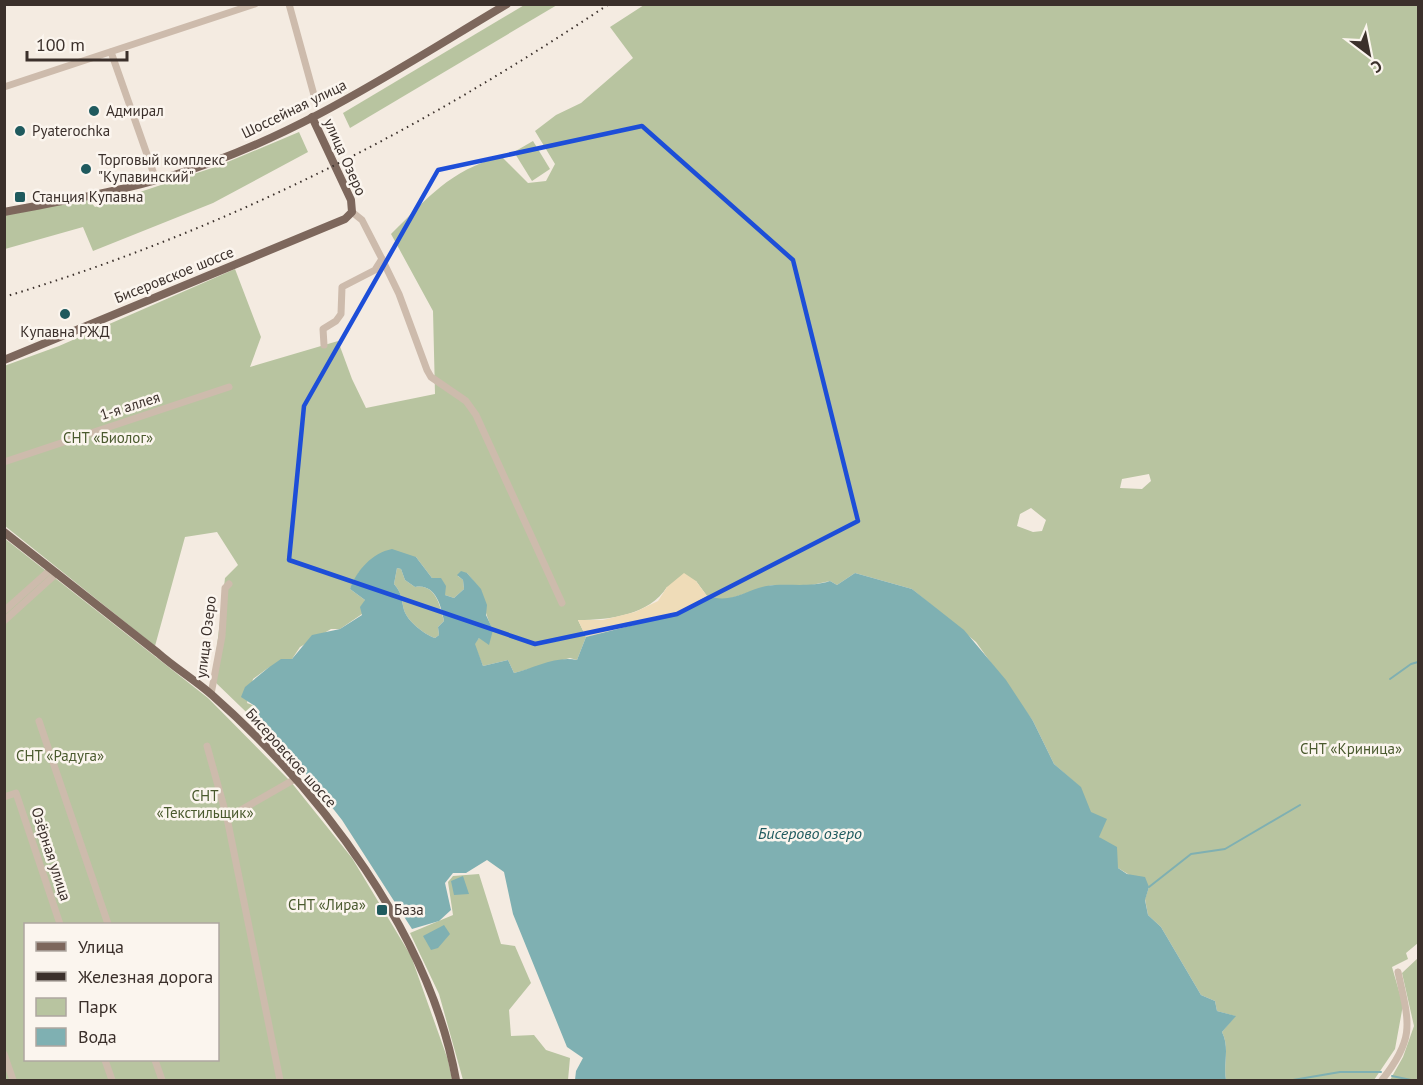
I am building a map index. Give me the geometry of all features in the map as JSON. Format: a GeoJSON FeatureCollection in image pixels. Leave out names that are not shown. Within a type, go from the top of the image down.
{"type":"FeatureCollection","features":[{"type":"Feature","properties":{"kind":"main road","name":"Шоссейная улица"},"geometry":{"type":"LineString","coordinates":[[4,212],[156,180],[230,155],[312,117],[507,4]]}},
{"type":"Feature","properties":{"kind":"main road","name":"улица Озеро"},"geometry":{"type":"LineString","coordinates":[[312,117],[351,200],[352,212]]}},
{"type":"Feature","properties":{"kind":"main road","name":"Бисеровское шоссе"},"geometry":{"type":"LineString","coordinates":[[4,360],[345,219],[352,212]]}},
{"type":"Feature","properties":{"kind":"main road","name":"Бисеровское шоссе"},"geometry":{"type":"LineString","coordinates":[[4,531],[211,694],[295,779],[355,856],[415,954],[449,1049],[456,1080]]}},
{"type":"Feature","properties":{"kind":"street"},"geometry":{"type":"LineString","coordinates":[[4,87],[255,4]]}},
{"type":"Feature","properties":{"kind":"street"},"geometry":{"type":"LineString","coordinates":[[289,4],[314,95]]}},
{"type":"Feature","properties":{"kind":"street"},"geometry":{"type":"LineString","coordinates":[[111,52],[156,180]]}},
{"type":"Feature","properties":{"kind":"street","name":"улица Озеро"},"geometry":{"type":"LineString","coordinates":[[352,212],[362,220],[399,294],[422,361],[432,377],[466,401],[476,415],[562,603]]}},
{"type":"Feature","properties":{"kind":"street"},"geometry":{"type":"LineString","coordinates":[[324,345],[323,328],[336,321],[341,314],[342,287],[375,270],[382,259]]}},
{"type":"Feature","properties":{"kind":"street","name":"1-я аллея"},"geometry":{"type":"LineString","coordinates":[[4,462],[230,387]]}},
{"type":"Feature","properties":{"kind":"street"},"geometry":{"type":"LineString","coordinates":[[4,611],[54,571]]}},
{"type":"Feature","properties":{"kind":"street"},"geometry":{"type":"LineString","coordinates":[[4,621],[54,571]]}},
{"type":"Feature","properties":{"kind":"street","name":"улица Озеро"},"geometry":{"type":"LineString","coordinates":[[211,694],[222,636],[225,588],[229,584]]}},
{"type":"Feature","properties":{"kind":"street"},"geometry":{"type":"LineString","coordinates":[[39,721],[108,923]]}},
{"type":"Feature","properties":{"kind":"street"},"geometry":{"type":"LineString","coordinates":[[207,746],[227,818],[280,1080]]}},
{"type":"Feature","properties":{"kind":"street"},"geometry":{"type":"LineString","coordinates":[[227,818],[295,779]]}},
{"type":"Feature","properties":{"kind":"street","name":"Озёрная улица"},"geometry":{"type":"LineString","coordinates":[[4,797],[16,793],[60,923]]}},
{"type":"Feature","properties":{"kind":"street"},"geometry":{"type":"LineString","coordinates":[[1382,1080],[1397,1062],[1408,1034],[1398,972]]}},
{"type":"Feature","properties":{"kind":"street"},"geometry":{"type":"LineString","coordinates":[[4,1054],[13,1080]]}},
{"type":"Feature","properties":{"kind":"street"},"geometry":{"type":"LineString","coordinates":[[106,1061],[112,1080]]}},
{"type":"Feature","properties":{"kind":"street"},"geometry":{"type":"LineString","coordinates":[[156,1061],[162,1080]]}},
{"type":"Feature","properties":{"kind":"highlighted area"},"geometry":{"type":"Polygon","coordinates":[[[642,126],[793,260],[858,521],[677,614],[535,644],[289,560],[304,406],[438,170],[642,126]]]}},
{"type":"Feature","properties":{"kind":"green space"},"geometry":{"type":"Polygon","coordinates":[[[526,4],[557,5],[350,128],[343,113],[526,4]]]}},
{"type":"Feature","properties":{"kind":"green space"},"geometry":{"type":"Polygon","coordinates":[[[644,5],[1418,5],[1418,943],[1406,953],[1408,959],[1392,967],[1403,1005],[1395,1049],[1374,1080],[1226,1080],[1226,1044],[1222,1032],[1235,1016],[1217,1011],[1215,1001],[1201,995],[1161,927],[1148,915],[1145,899],[1149,887],[1118,868],[1099,837],[1080,787],[1054,764],[1033,721],[976,642],[912,589],[855,573],[837,585],[830,581],[807,586],[772,585],[722,601],[707,596],[696,581],[667,587],[650,604],[640,610],[616,617],[578,620],[586,637],[577,660],[570,658],[514,673],[508,660],[483,666],[474,644],[479,638],[493,630],[473,580],[467,573],[458,576],[463,580],[464,589],[454,598],[445,595],[416,557],[359,572],[350,589],[365,600],[362,614],[340,629],[331,629],[300,647],[292,659],[268,668],[253,679],[247,703],[255,706],[266,731],[213,680],[225,578],[238,565],[217,532],[185,537],[155,646],[5,526],[4,366],[59,346],[235,269],[261,337],[250,367],[338,341],[366,408],[435,394],[433,311],[391,234],[441,187],[483,162],[501,156],[528,183],[546,181],[555,164],[535,131],[556,115],[581,103],[633,58],[610,27],[644,5]],[[1149,474],[1122,479],[1120,488],[1142,489],[1151,481],[1149,474]],[[1031,508],[1020,514],[1017,526],[1033,532],[1042,531],[1046,520],[1031,508]]]}},
{"type":"Feature","properties":{"kind":"green space"},"geometry":{"type":"Polygon","coordinates":[[[299,132],[308,152],[213,203],[93,251],[83,227],[5,249],[5,212],[85,196],[95,207],[218,166],[299,132]]]}},
{"type":"Feature","properties":{"kind":"green space"},"geometry":{"type":"Polygon","coordinates":[[[533,141],[550,169],[532,181],[514,152],[533,141]]]}},
{"type":"Feature","properties":{"kind":"green space"},"geometry":{"type":"Polygon","coordinates":[[[4,538],[208,698],[291,782],[352,858],[411,956],[448,1060],[452,1080],[5,1080],[4,538]]]}},
{"type":"Feature","properties":{"kind":"green space"},"geometry":{"type":"Polygon","coordinates":[[[397,568],[401,569],[405,580],[415,587],[427,588],[436,596],[444,621],[438,627],[439,635],[435,638],[417,627],[406,614],[400,593],[394,584],[397,568]]]}},
{"type":"Feature","properties":{"kind":"green space"},"geometry":{"type":"Polygon","coordinates":[[[479,874],[501,944],[515,946],[531,983],[509,1010],[511,1036],[534,1035],[546,1050],[570,1058],[568,1080],[463,1080],[439,994],[410,933],[453,915],[448,882],[453,876],[479,874]]]}},
{"type":"Feature","properties":{"kind":"green space"},"geometry":{"type":"Polygon","coordinates":[[[1418,958],[1418,1080],[1390,1080],[1403,1057],[1414,1026],[1402,973],[1418,958]]]}},
{"type":"Feature","properties":{"kind":"sand"},"geometry":{"type":"Polygon","coordinates":[[[684,573],[696,581],[707,596],[673,615],[586,637],[578,620],[603,620],[635,612],[658,601],[667,587],[684,573]]]}},
{"type":"Feature","properties":{"kind":"water","name":"Бисерово озеро"},"geometry":{"type":"Polygon","coordinates":[[[392,549],[416,557],[432,578],[441,578],[446,586],[445,595],[454,598],[464,589],[463,580],[457,575],[461,571],[467,573],[481,589],[487,605],[486,615],[493,630],[489,645],[479,638],[475,644],[483,666],[508,660],[514,673],[562,659],[577,660],[586,637],[673,615],[707,596],[734,597],[757,588],[775,585],[810,585],[830,581],[837,585],[855,573],[912,589],[964,630],[1006,680],[1033,721],[1054,764],[1081,787],[1091,812],[1107,819],[1099,837],[1117,847],[1118,868],[1127,874],[1145,877],[1149,887],[1145,900],[1148,915],[1161,927],[1201,995],[1215,1001],[1217,1011],[1236,1016],[1222,1032],[1226,1044],[1226,1080],[575,1080],[576,1071],[583,1058],[567,1047],[513,914],[504,872],[487,860],[466,873],[453,873],[445,883],[451,910],[439,921],[412,929],[342,820],[295,760],[266,731],[255,706],[241,697],[245,687],[268,668],[281,659],[292,659],[312,635],[340,629],[362,615],[360,607],[365,600],[350,589],[366,563],[392,549]],[[397,568],[394,584],[400,593],[404,610],[417,627],[435,638],[439,635],[438,627],[444,621],[439,602],[428,588],[415,587],[405,580],[401,569],[397,568]]]}},
{"type":"Feature","properties":{"kind":"water"},"geometry":{"type":"Polygon","coordinates":[[[463,876],[469,894],[454,895],[451,881],[463,876]]]}},
{"type":"Feature","properties":{"kind":"water"},"geometry":{"type":"Polygon","coordinates":[[[444,925],[450,934],[438,948],[431,950],[423,936],[444,925]]]}},
{"type":"Feature","properties":{"kind":"waterway"},"geometry":{"type":"LineString","coordinates":[[1390,679],[1411,664],[1418,662]]}},
{"type":"Feature","properties":{"kind":"waterway"},"geometry":{"type":"LineString","coordinates":[[1149,887],[1191,854],[1225,849],[1300,805]]}},
{"type":"Feature","properties":{"kind":"waterway"},"geometry":{"type":"LineString","coordinates":[[1293,1080],[1340,1072],[1381,1072]]}},
{"type":"Feature","properties":{"kind":"waterway"},"geometry":{"type":"LineString","coordinates":[[1392,1076],[1411,1080]]}},
{"type":"Feature","properties":{"kind":"railway"},"geometry":{"type":"LineString","coordinates":[[4,297],[165,241],[243,209],[318,173],[465,94],[609,4]]}},
{"type":"Feature","properties":{"kind":"place","name":"Адмирал"},"geometry":{"type":"Point","coordinates":[94,111]}},
{"type":"Feature","properties":{"kind":"place","name":"Pyaterochka"},"geometry":{"type":"Point","coordinates":[20,131]}},
{"type":"Feature","properties":{"kind":"place","name":"Торговый комплекс \"Купавинский\""},"geometry":{"type":"Point","coordinates":[86,169]}},
{"type":"Feature","properties":{"kind":"place","name":"Станция Купавна"},"geometry":{"type":"Point","coordinates":[20,197]}},
{"type":"Feature","properties":{"kind":"place","name":"Купавна РЖД"},"geometry":{"type":"Point","coordinates":[65,314]}},
{"type":"Feature","properties":{"kind":"place","name":"База"},"geometry":{"type":"Point","coordinates":[382,910]}},
{"type":"Feature","properties":{"kind":"park label","name":"СНТ «Биолог»"},"geometry":{"type":"Point","coordinates":[108,438]}},
{"type":"Feature","properties":{"kind":"park label","name":"СНТ «Криница»"},"geometry":{"type":"Point","coordinates":[1351,749]}},
{"type":"Feature","properties":{"kind":"park label","name":"СНТ «Радуга»"},"geometry":{"type":"Point","coordinates":[60,756]}},
{"type":"Feature","properties":{"kind":"park label","name":"СНТ «Текстильщик»"},"geometry":{"type":"Point","coordinates":[205,804]}},
{"type":"Feature","properties":{"kind":"park label","name":"СНТ «Лира»"},"geometry":{"type":"Point","coordinates":[327,905]}}]}
